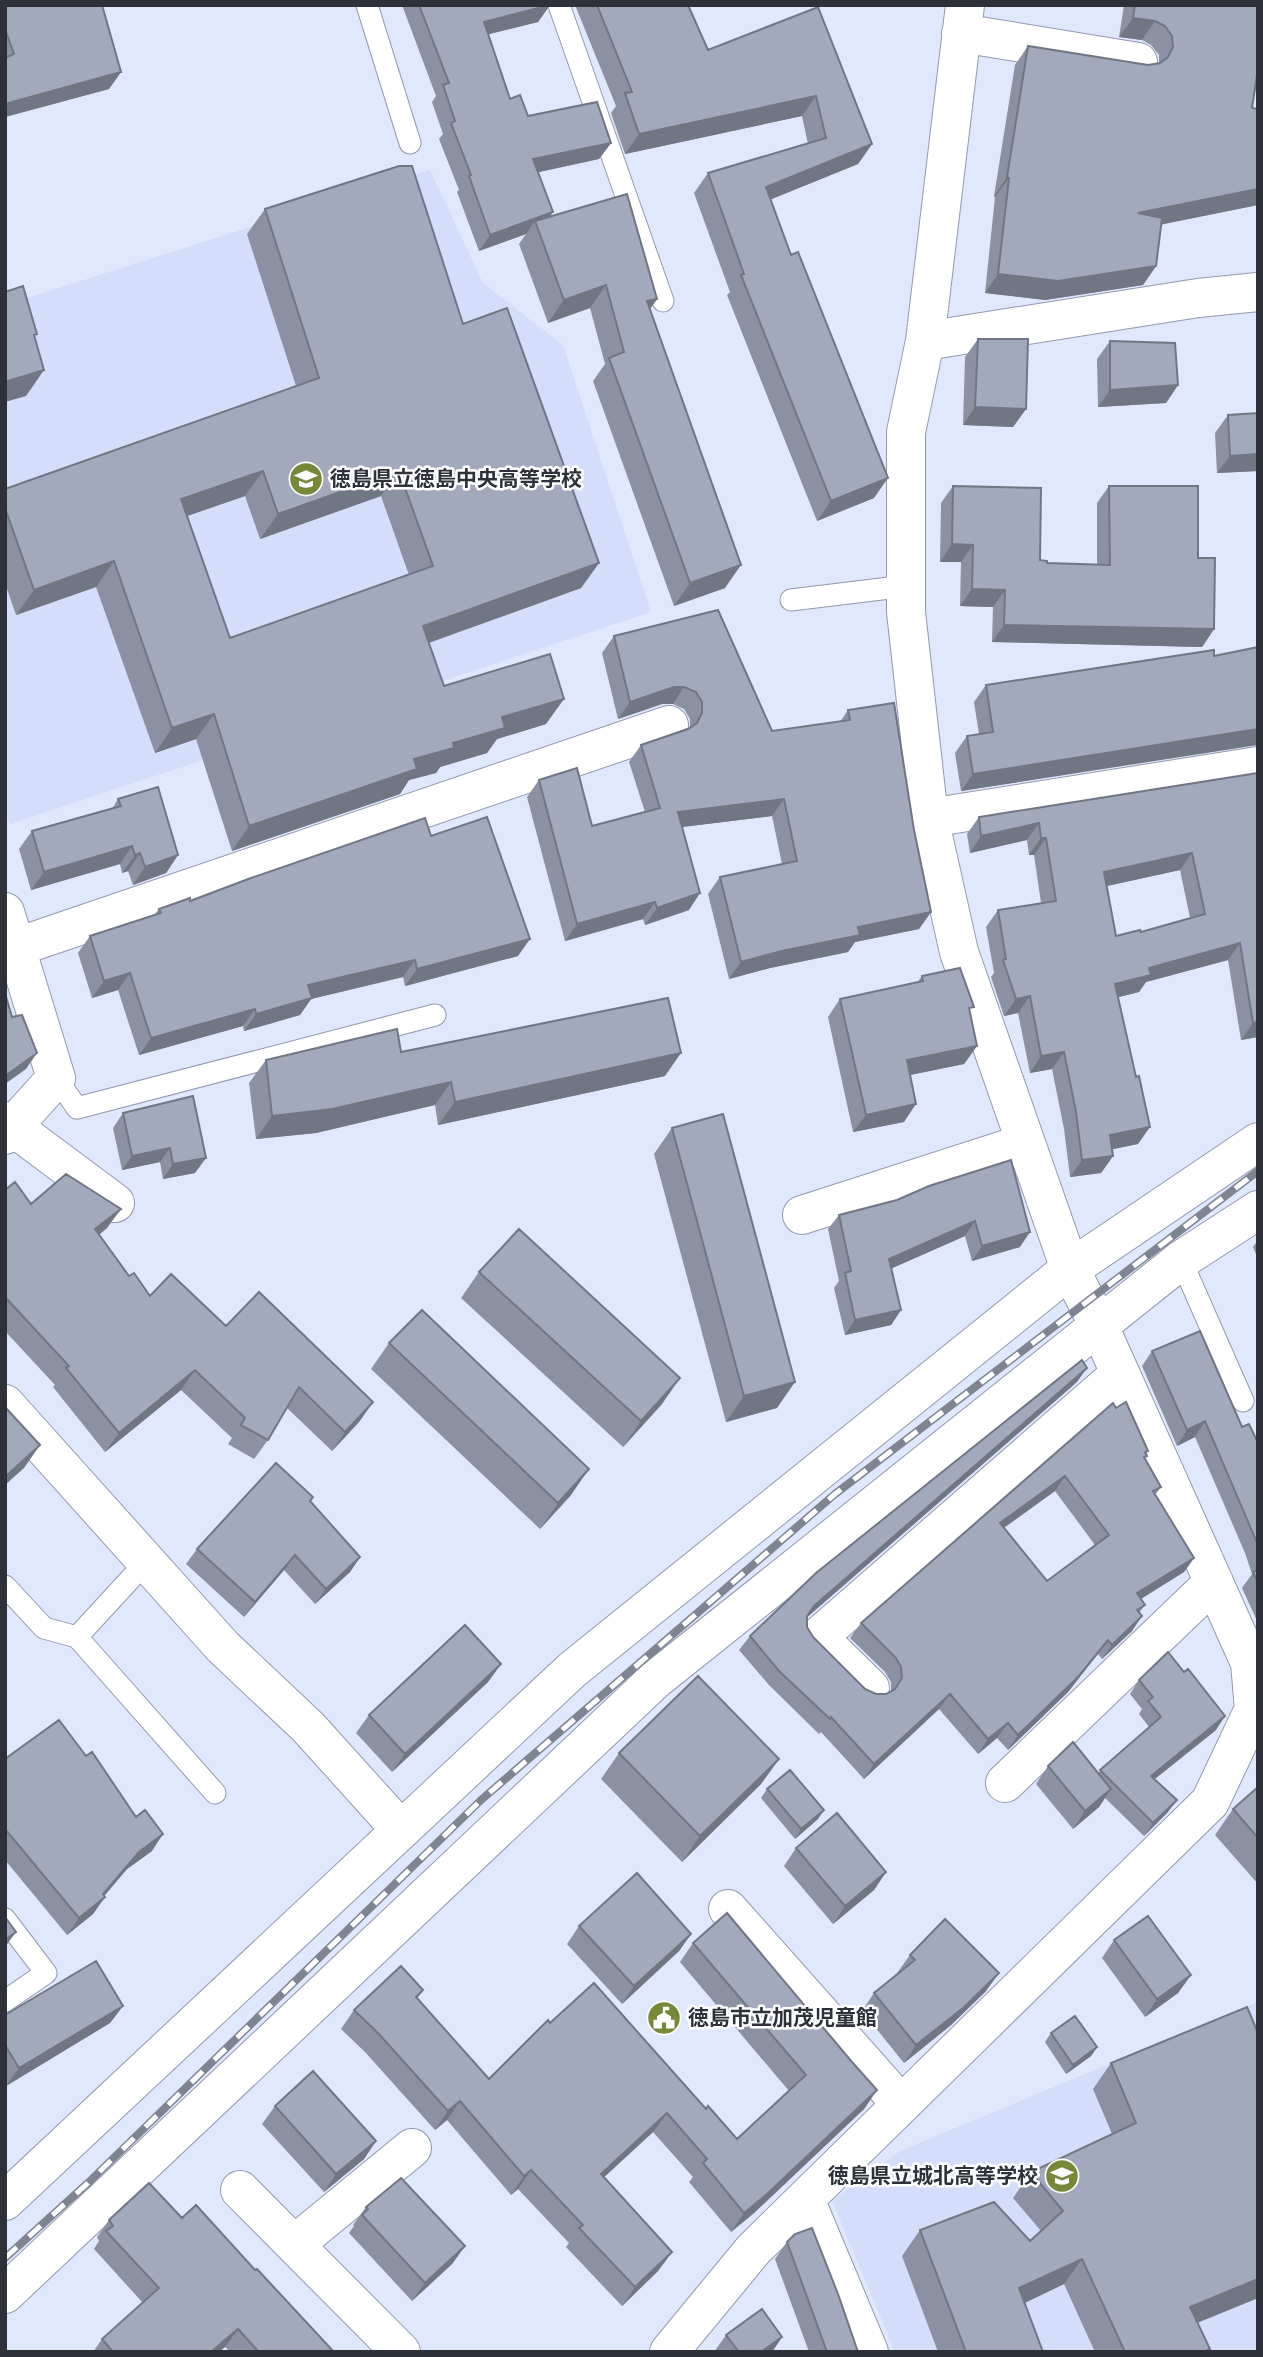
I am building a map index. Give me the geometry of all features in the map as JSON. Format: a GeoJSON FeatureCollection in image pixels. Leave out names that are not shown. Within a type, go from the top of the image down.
{"type":"FeatureCollection","features":[{"type":"Feature","properties":{"kind":"street"},"geometry":{"type":"LineString","coordinates":[[669,2352],[753,2250],[1210,1802],[1254,1709],[1254,1674],[1099,1326],[1070,1269],[959,952],[929,818],[906,612],[906,432],[925,341],[963,19],[1138,62]]}},
{"type":"Feature","properties":{"kind":"street"},"geometry":{"type":"LineString","coordinates":[[925,341],[1198,298],[1258,292]]}},
{"type":"Feature","properties":{"kind":"street"},"geometry":{"type":"LineString","coordinates":[[115,1203],[8,1127],[56,1078],[11,929],[669,725]]}},
{"type":"Feature","properties":{"kind":"street"},"geometry":{"type":"LineString","coordinates":[[929,818],[1258,766]]}},
{"type":"Feature","properties":{"kind":"street"},"geometry":{"type":"LineString","coordinates":[[5,2201],[572,1670],[1070,1269],[1258,1142]]}},
{"type":"Feature","properties":{"kind":"street"},"geometry":{"type":"LineString","coordinates":[[802,1215],[1026,1143]]}},
{"type":"Feature","properties":{"kind":"street"},"geometry":{"type":"LineString","coordinates":[[5,2294],[655,1680],[1181,1261],[1258,1210]]}},
{"type":"Feature","properties":{"kind":"street"},"geometry":{"type":"LineString","coordinates":[[870,1688],[818,1637],[1120,1374]]}},
{"type":"Feature","properties":{"kind":"street"},"geometry":{"type":"LineString","coordinates":[[5,1404],[223,1647],[308,1727],[401,1830]]}},
{"type":"Feature","properties":{"kind":"street"},"geometry":{"type":"LineString","coordinates":[[1005,1783],[1213,1582]]}},
{"type":"Feature","properties":{"kind":"street"},"geometry":{"type":"LineString","coordinates":[[728,1909],[901,2104]]}},
{"type":"Feature","properties":{"kind":"street"},"geometry":{"type":"LineString","coordinates":[[295,2244],[411,2148]]}},
{"type":"Feature","properties":{"kind":"street"},"geometry":{"type":"LineString","coordinates":[[240,2190],[401,2352]]}},
{"type":"Feature","properties":{"kind":"street"},"geometry":{"type":"LineString","coordinates":[[805,2199],[869,2352]]}},
{"type":"Feature","properties":{"kind":"lane"},"geometry":{"type":"LineString","coordinates":[[368,5],[410,143]]}},
{"type":"Feature","properties":{"kind":"lane"},"geometry":{"type":"LineString","coordinates":[[559,5],[663,302]]}},
{"type":"Feature","properties":{"kind":"lane"},"geometry":{"type":"LineString","coordinates":[[791,600],[906,586]]}},
{"type":"Feature","properties":{"kind":"lane"},"geometry":{"type":"LineString","coordinates":[[56,1078],[77,1108],[435,1016]]}},
{"type":"Feature","properties":{"kind":"lane"},"geometry":{"type":"LineString","coordinates":[[1181,1261],[1243,1401]]}},
{"type":"Feature","properties":{"kind":"lane"},"geometry":{"type":"LineString","coordinates":[[77,1637],[146,1562]]}},
{"type":"Feature","properties":{"kind":"lane"},"geometry":{"type":"LineString","coordinates":[[5,1586],[44,1629],[77,1637],[215,1793]]}},
{"type":"Feature","properties":{"kind":"lane"},"geometry":{"type":"LineString","coordinates":[[5,1919],[46,1973],[5,2001]]}},
{"type":"Feature","properties":{"kind":"shaded area","name":"徳島県立徳島中央高等学校"},"geometry":{"type":"Polygon","coordinates":[[[430,170],[483,283],[563,345],[651,612],[10,824],[5,809],[5,305],[430,170]]]}},
{"type":"Feature","properties":{"kind":"shaded area","name":"徳島県立城北高等学校"},"geometry":{"type":"Polygon","coordinates":[[[1258,2002],[1258,2352],[895,2352],[832,2201],[900,2151],[1258,2002]]]}},
{"type":"Feature","properties":{"kind":"building"},"geometry":{"type":"Polygon","coordinates":[[[5,5],[102,5],[121,72],[5,104],[5,58],[14,54],[5,29],[5,5]]]}},
{"type":"Feature","properties":{"kind":"building"},"geometry":{"type":"Polygon","coordinates":[[[419,5],[550,5],[484,22],[510,99],[520,95],[528,116],[597,102],[611,143],[533,159],[553,212],[490,235],[451,123],[455,121],[443,85],[449,83],[419,5]]]}},
{"type":"Feature","properties":{"kind":"building"},"geometry":{"type":"Polygon","coordinates":[[[597,5],[688,5],[708,50],[818,7],[872,144],[766,187],[791,255],[798,252],[888,478],[831,501],[741,275],[744,274],[708,173],[826,138],[816,96],[639,134],[625,93],[632,92],[597,5]]]}},
{"type":"Feature","properties":{"kind":"building"},"geometry":{"type":"Polygon","coordinates":[[[1135,5],[1258,5],[1258,69],[1252,108],[1258,109],[1258,189],[1138,213],[1162,218],[1156,266],[1058,281],[998,274],[1007,177],[1028,46],[1148,65],[1160,63],[1168,57],[1173,47],[1172,36],[1165,26],[1155,21],[1133,18],[1135,5]]]}},
{"type":"Feature","properties":{"kind":"building"},"geometry":{"type":"Polygon","coordinates":[[[399,166],[412,166],[463,324],[507,308],[599,563],[423,626],[444,686],[550,654],[564,699],[502,717],[505,728],[453,743],[454,748],[414,759],[417,769],[249,826],[214,714],[172,728],[114,561],[34,590],[5,508],[5,489],[319,378],[265,209],[399,166]],[[263,471],[181,499],[230,638],[433,566],[399,471],[278,514],[263,471]]]}},
{"type":"Feature","properties":{"kind":"building"},"geometry":{"type":"Polygon","coordinates":[[[627,194],[657,299],[647,301],[741,565],[690,583],[609,358],[624,352],[606,285],[564,300],[535,221],[627,194]]]}},
{"type":"Feature","properties":{"kind":"building"},"geometry":{"type":"Polygon","coordinates":[[[23,286],[44,370],[5,382],[5,292],[23,286]]]}},
{"type":"Feature","properties":{"kind":"building"},"geometry":{"type":"Polygon","coordinates":[[[978,339],[1028,339],[1026,409],[975,407],[978,339]]]}},
{"type":"Feature","properties":{"kind":"building"},"geometry":{"type":"Polygon","coordinates":[[[1110,341],[1175,343],[1178,385],[1110,390],[1110,341]]]}},
{"type":"Feature","properties":{"kind":"building"},"geometry":{"type":"Polygon","coordinates":[[[1258,413],[1258,454],[1230,456],[1228,415],[1258,413]]]}},
{"type":"Feature","properties":{"kind":"building"},"geometry":{"type":"Polygon","coordinates":[[[953,486],[1041,488],[1040,560],[1047,563],[1110,565],[1109,486],[1198,486],[1198,558],[1215,558],[1214,629],[1004,625],[1005,590],[972,589],[973,545],[952,544],[953,486]]]}},
{"type":"Feature","properties":{"kind":"building"},"geometry":{"type":"Polygon","coordinates":[[[718,610],[772,731],[850,720],[848,710],[894,703],[914,830],[931,912],[858,927],[860,935],[741,962],[720,877],[797,861],[784,799],[678,812],[700,893],[657,908],[655,902],[577,924],[539,780],[577,768],[592,826],[660,808],[641,745],[688,729],[697,723],[702,713],[702,702],[696,692],[684,687],[674,687],[630,702],[614,636],[718,610]]]}},
{"type":"Feature","properties":{"kind":"building"},"geometry":{"type":"Polygon","coordinates":[[[1258,647],[1258,729],[973,774],[967,736],[993,732],[986,685],[1214,650],[1214,656],[1258,647]]]}},
{"type":"Feature","properties":{"kind":"building"},"geometry":{"type":"Polygon","coordinates":[[[1258,773],[1258,1022],[1253,1023],[1240,943],[1149,968],[1151,975],[1115,984],[1150,1127],[1110,1135],[1113,1156],[1082,1160],[1064,1052],[1041,1056],[1030,996],[1016,999],[1003,960],[1006,959],[998,910],[1056,901],[1046,838],[1041,838],[1039,823],[981,836],[979,817],[1258,773]],[[1192,853],[1104,872],[1116,936],[1140,930],[1141,932],[1205,914],[1192,853]]]}},
{"type":"Feature","properties":{"kind":"building"},"geometry":{"type":"Polygon","coordinates":[[[158,787],[178,855],[145,867],[140,853],[135,855],[132,846],[44,872],[32,831],[121,806],[118,799],[158,787]]]}},
{"type":"Feature","properties":{"kind":"building"},"geometry":{"type":"Polygon","coordinates":[[[487,817],[530,939],[417,969],[415,960],[308,985],[312,998],[256,1014],[255,1009],[151,1038],[130,973],[104,981],[90,936],[161,913],[159,909],[190,898],[190,901],[425,818],[431,836],[487,817]]]}},
{"type":"Feature","properties":{"kind":"building"},"geometry":{"type":"Polygon","coordinates":[[[960,968],[974,1007],[969,1008],[977,1046],[907,1060],[916,1104],[866,1115],[840,999],[923,981],[922,976],[960,968]]]}},
{"type":"Feature","properties":{"kind":"building"},"geometry":{"type":"Polygon","coordinates":[[[5,993],[12,1017],[22,1015],[37,1053],[5,1076],[5,993]]]}},
{"type":"Feature","properties":{"kind":"building"},"geometry":{"type":"Polygon","coordinates":[[[668,998],[681,1053],[455,1102],[451,1082],[332,1109],[272,1116],[266,1060],[397,1029],[401,1052],[668,998]]]}},
{"type":"Feature","properties":{"kind":"building"},"geometry":{"type":"Polygon","coordinates":[[[193,1096],[206,1158],[173,1164],[170,1148],[132,1156],[123,1113],[193,1096]]]}},
{"type":"Feature","properties":{"kind":"building"},"geometry":{"type":"Polygon","coordinates":[[[723,1114],[795,1382],[744,1396],[672,1128],[723,1114]]]}},
{"type":"Feature","properties":{"kind":"building"},"geometry":{"type":"Polygon","coordinates":[[[1011,1160],[1030,1232],[982,1246],[975,1221],[889,1259],[901,1310],[855,1320],[845,1273],[851,1271],[839,1215],[897,1200],[929,1186],[1011,1160]]]}},
{"type":"Feature","properties":{"kind":"building"},"geometry":{"type":"Polygon","coordinates":[[[66,1174],[121,1209],[95,1229],[129,1276],[134,1273],[150,1296],[171,1274],[226,1326],[259,1292],[373,1402],[345,1432],[299,1387],[268,1440],[241,1425],[245,1418],[195,1370],[119,1433],[66,1368],[69,1366],[5,1297],[5,1190],[15,1182],[31,1204],[66,1174]]]}},
{"type":"Feature","properties":{"kind":"building"},"geometry":{"type":"Polygon","coordinates":[[[519,1229],[680,1378],[641,1421],[479,1272],[519,1229]]]}},
{"type":"Feature","properties":{"kind":"building"},"geometry":{"type":"Polygon","coordinates":[[[422,1310],[589,1469],[558,1503],[389,1343],[422,1310]]]}},
{"type":"Feature","properties":{"kind":"building"},"geometry":{"type":"Polygon","coordinates":[[[1200,1331],[1242,1427],[1249,1424],[1258,1443],[1258,1545],[1205,1421],[1187,1430],[1152,1351],[1200,1331]]]}},
{"type":"Feature","properties":{"kind":"building"},"geometry":{"type":"Polygon","coordinates":[[[1082,1360],[1087,1368],[814,1606],[807,1616],[807,1627],[813,1637],[865,1689],[876,1694],[886,1694],[895,1689],[902,1678],[901,1667],[896,1658],[861,1623],[1113,1403],[1116,1408],[1126,1402],[1148,1451],[1144,1457],[1161,1487],[1153,1491],[1194,1558],[1137,1593],[1145,1605],[1137,1610],[1142,1616],[1112,1645],[1108,1640],[1078,1677],[1018,1735],[1008,1723],[988,1739],[950,1694],[874,1764],[831,1717],[830,1719],[779,1671],[750,1636],[816,1573],[1082,1360]],[[1065,1476],[1000,1523],[1047,1581],[1109,1535],[1065,1476]]]}},
{"type":"Feature","properties":{"kind":"building"},"geometry":{"type":"Polygon","coordinates":[[[5,1407],[40,1445],[5,1477],[5,1407]]]}},
{"type":"Feature","properties":{"kind":"building"},"geometry":{"type":"Polygon","coordinates":[[[276,1463],[313,1497],[310,1501],[360,1557],[326,1589],[295,1555],[255,1602],[197,1549],[276,1463]]]}},
{"type":"Feature","properties":{"kind":"building"},"geometry":{"type":"Polygon","coordinates":[[[1258,1570],[1258,1583],[1253,1572],[1258,1570]]]}},
{"type":"Feature","properties":{"kind":"building"},"geometry":{"type":"Polygon","coordinates":[[[465,1625],[501,1664],[405,1754],[369,1715],[465,1625]]]}},
{"type":"Feature","properties":{"kind":"building"},"geometry":{"type":"Polygon","coordinates":[[[1168,1652],[1184,1672],[1188,1669],[1225,1716],[1151,1776],[1177,1800],[1153,1823],[1100,1770],[1161,1717],[1148,1701],[1153,1697],[1139,1680],[1168,1652]]]}},
{"type":"Feature","properties":{"kind":"building"},"geometry":{"type":"Polygon","coordinates":[[[698,1676],[779,1759],[700,1836],[619,1753],[698,1676]]]}},
{"type":"Feature","properties":{"kind":"building"},"geometry":{"type":"Polygon","coordinates":[[[59,1720],[86,1756],[92,1752],[136,1817],[145,1810],[163,1834],[139,1852],[103,1894],[105,1897],[79,1918],[5,1829],[5,1759],[59,1720]]]}},
{"type":"Feature","properties":{"kind":"building"},"geometry":{"type":"Polygon","coordinates":[[[1073,1742],[1111,1789],[1085,1811],[1048,1766],[1073,1742]]]}},
{"type":"Feature","properties":{"kind":"building"},"geometry":{"type":"Polygon","coordinates":[[[790,1770],[824,1810],[801,1829],[767,1789],[790,1770]]]}},
{"type":"Feature","properties":{"kind":"building"},"geometry":{"type":"Polygon","coordinates":[[[1258,1787],[1258,1838],[1233,1809],[1258,1787]]]}},
{"type":"Feature","properties":{"kind":"building"},"geometry":{"type":"Polygon","coordinates":[[[837,1813],[886,1872],[845,1906],[796,1848],[837,1813]]]}},
{"type":"Feature","properties":{"kind":"building"},"geometry":{"type":"Polygon","coordinates":[[[637,1873],[691,1934],[634,1986],[579,1926],[637,1873]]]}},
{"type":"Feature","properties":{"kind":"building"},"geometry":{"type":"Polygon","coordinates":[[[727,1913],[877,2090],[744,2213],[703,2163],[707,2159],[667,2113],[601,2174],[672,2252],[635,2287],[579,2228],[583,2225],[531,2170],[524,2176],[460,2101],[448,2111],[354,2010],[401,1966],[423,1990],[416,1997],[489,2079],[548,2020],[550,2023],[594,1983],[706,2109],[708,2106],[737,2139],[806,2075],[693,1943],[727,1913]]]}},
{"type":"Feature","properties":{"kind":"building"},"geometry":{"type":"Polygon","coordinates":[[[1148,1916],[1191,1975],[1157,1999],[1114,1940],[1148,1916]]]}},
{"type":"Feature","properties":{"kind":"building"},"geometry":{"type":"Polygon","coordinates":[[[5,1917],[16,1932],[5,1940],[5,1917]]]}},
{"type":"Feature","properties":{"kind":"building"},"geometry":{"type":"Polygon","coordinates":[[[945,1919],[999,1973],[963,2008],[916,2045],[874,1993],[915,1960],[910,1955],[945,1919]]]}},
{"type":"Feature","properties":{"kind":"building"},"geometry":{"type":"Polygon","coordinates":[[[96,1961],[123,2006],[19,2068],[5,2045],[5,2015],[96,1961]]]}},
{"type":"Feature","properties":{"kind":"building"},"geometry":{"type":"Polygon","coordinates":[[[1247,2007],[1258,2033],[1258,2279],[1190,2307],[1210,2349],[1204,2352],[1125,2352],[1082,2259],[1019,2288],[1043,2352],[966,2352],[920,2230],[994,2202],[1030,2241],[1063,2211],[1031,2172],[1136,2123],[1111,2063],[1247,2007]]]}},
{"type":"Feature","properties":{"kind":"building"},"geometry":{"type":"Polygon","coordinates":[[[1075,2016],[1097,2047],[1073,2065],[1051,2033],[1075,2016]]]}},
{"type":"Feature","properties":{"kind":"building"},"geometry":{"type":"Polygon","coordinates":[[[313,2071],[376,2141],[336,2174],[275,2106],[313,2071]]]}},
{"type":"Feature","properties":{"kind":"building"},"geometry":{"type":"Polygon","coordinates":[[[401,2178],[465,2246],[425,2283],[362,2215],[368,2209],[366,2207],[401,2178]]]}},
{"type":"Feature","properties":{"kind":"building"},"geometry":{"type":"Polygon","coordinates":[[[149,2183],[182,2218],[196,2205],[334,2352],[259,2352],[238,2329],[211,2352],[113,2352],[102,2339],[159,2288],[106,2231],[113,2226],[109,2220],[149,2183]]]}},
{"type":"Feature","properties":{"kind":"building"},"geometry":{"type":"Polygon","coordinates":[[[812,2228],[858,2352],[827,2352],[787,2242],[795,2234],[812,2228]]]}},
{"type":"Feature","properties":{"kind":"building"},"geometry":{"type":"Polygon","coordinates":[[[762,2309],[782,2337],[761,2352],[739,2352],[726,2335],[762,2309]]]}},
{"type":"Feature","properties":{"kind":"railway"},"geometry":{"type":"LineString","coordinates":[[5,2258],[89,2182],[481,1800],[835,1494],[1258,1171]]}},
{"type":"Feature","properties":{"kind":"place","name":"徳島県立徳島中央高等学校"},"geometry":{"type":"Point","coordinates":[306,479]}},
{"type":"Feature","properties":{"kind":"place","name":"徳島市立加茂児童館"},"geometry":{"type":"Point","coordinates":[664,2018]}},
{"type":"Feature","properties":{"kind":"place","name":"徳島県立城北高等学校"},"geometry":{"type":"Point","coordinates":[1062,2176]}}]}
